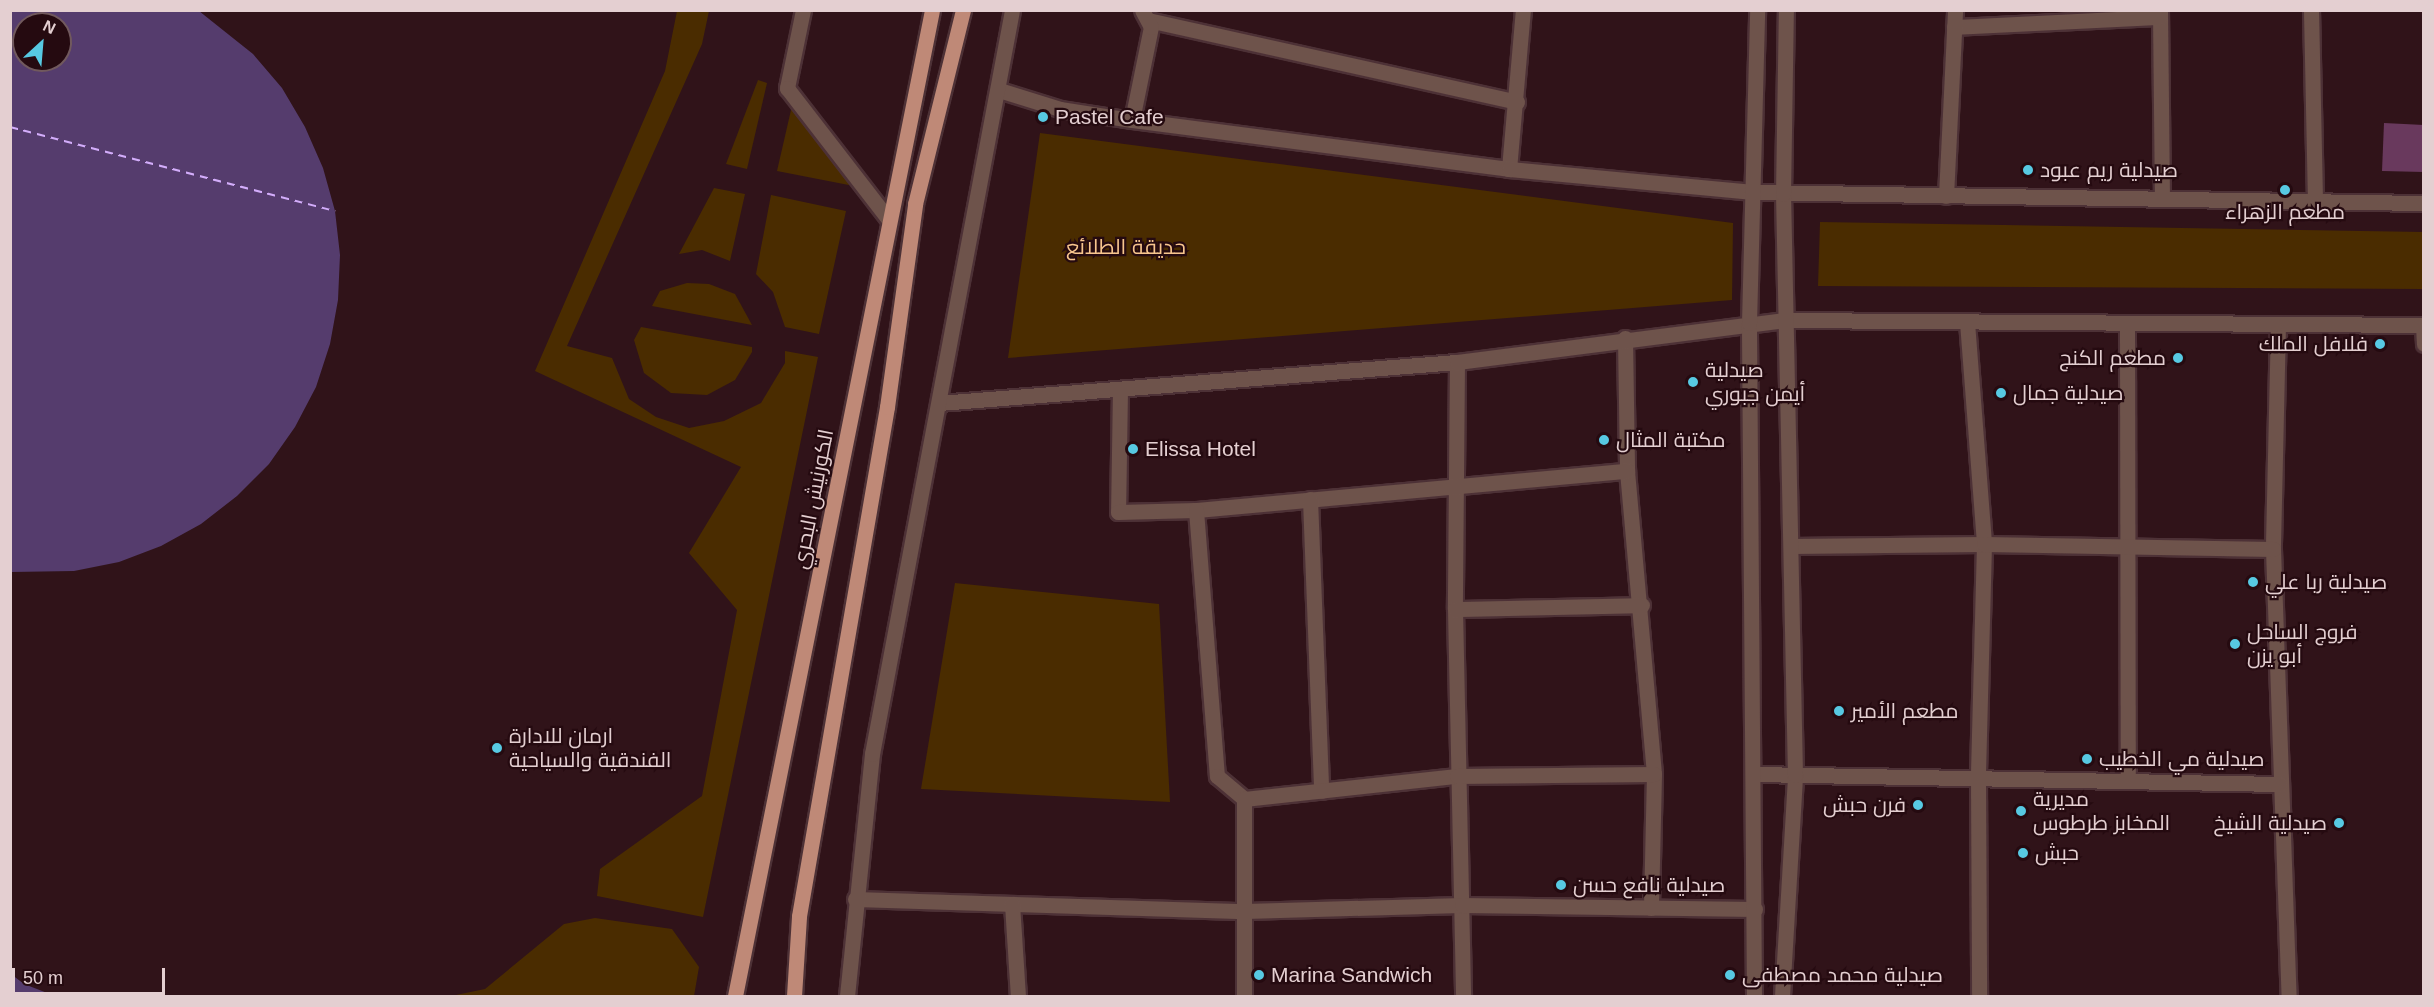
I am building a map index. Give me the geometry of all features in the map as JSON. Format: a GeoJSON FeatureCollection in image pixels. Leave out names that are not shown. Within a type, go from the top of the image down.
{"type":"FeatureCollection","features":[{"type":"Feature","properties":{"kind":"main road","name":"الكورنيش البحري"},"geometry":{"type":"LineString","coordinates":[[735,996],[932,10]]}},
{"type":"Feature","properties":{"kind":"main road"},"geometry":{"type":"LineString","coordinates":[[794,996],[799,916],[887,407],[915,204],[963,10]]}},
{"type":"Feature","properties":{"kind":"street"},"geometry":{"type":"LineString","coordinates":[[802,10],[787,88],[889,220]]}},
{"type":"Feature","properties":{"kind":"street"},"geometry":{"type":"LineString","coordinates":[[847,996],[855,899],[872,754],[999,90],[1012,10]]}},
{"type":"Feature","properties":{"kind":"street"},"geometry":{"type":"LineString","coordinates":[[1509,170],[1517,102],[1523,10]]}},
{"type":"Feature","properties":{"kind":"street"},"geometry":{"type":"LineString","coordinates":[[1754,996],[1749,323],[1757,10]]}},
{"type":"Feature","properties":{"kind":"street"},"geometry":{"type":"LineString","coordinates":[[1782,996],[1795,775],[1788,320],[1783,194],[1786,10]]}},
{"type":"Feature","properties":{"kind":"street"},"geometry":{"type":"LineString","coordinates":[[1946,196],[1955,10]]}},
{"type":"Feature","properties":{"kind":"street"},"geometry":{"type":"LineString","coordinates":[[2311,10],[2315,201]]}},
{"type":"Feature","properties":{"kind":"street"},"geometry":{"type":"LineString","coordinates":[[1954,27],[2160,14],[2162,199]]}},
{"type":"Feature","properties":{"kind":"street"},"geometry":{"type":"LineString","coordinates":[[1132,120],[1151,27],[1145,15]]}},
{"type":"Feature","properties":{"kind":"street"},"geometry":{"type":"LineString","coordinates":[[1145,15],[1517,102]]}},
{"type":"Feature","properties":{"kind":"street"},"geometry":{"type":"LineString","coordinates":[[999,90],[1060,109],[1132,120],[1509,170],[1751,192],[2424,203]]}},
{"type":"Feature","properties":{"kind":"street"},"geometry":{"type":"LineString","coordinates":[[939,403],[1457,362],[1625,338],[1788,320],[2423,325],[2424,344]]}},
{"type":"Feature","properties":{"kind":"street"},"geometry":{"type":"LineString","coordinates":[[1967,322],[1984,544],[1978,780],[1978,996]]}},
{"type":"Feature","properties":{"kind":"street"},"geometry":{"type":"LineString","coordinates":[[2127,323],[2128,778]]}},
{"type":"Feature","properties":{"kind":"street"},"geometry":{"type":"LineString","coordinates":[[2278,324],[2273,549],[2289,996],[2283,996]]}},
{"type":"Feature","properties":{"kind":"street"},"geometry":{"type":"LineString","coordinates":[[1625,338],[1627,471],[1642,605],[1654,774],[1651,908]]}},
{"type":"Feature","properties":{"kind":"street"},"geometry":{"type":"LineString","coordinates":[[1457,362],[1454,485],[1455,609],[1463,996]]}},
{"type":"Feature","properties":{"kind":"street"},"geometry":{"type":"LineString","coordinates":[[1120,389],[1118,512],[1196,510],[1627,471]]}},
{"type":"Feature","properties":{"kind":"street"},"geometry":{"type":"LineString","coordinates":[[1310,499],[1320,791]]}},
{"type":"Feature","properties":{"kind":"street"},"geometry":{"type":"LineString","coordinates":[[1196,510],[1217,776],[1244,799],[1457,776],[1654,774]]}},
{"type":"Feature","properties":{"kind":"street"},"geometry":{"type":"LineString","coordinates":[[1791,546],[1984,544],[2126,549],[2273,549]]}},
{"type":"Feature","properties":{"kind":"street"},"geometry":{"type":"LineString","coordinates":[[1455,609],[1642,605]]}},
{"type":"Feature","properties":{"kind":"street"},"geometry":{"type":"LineString","coordinates":[[1754,774],[1978,780],[2128,778],[2280,784]]}},
{"type":"Feature","properties":{"kind":"street"},"geometry":{"type":"LineString","coordinates":[[1244,799],[1244,996]]}},
{"type":"Feature","properties":{"kind":"street"},"geometry":{"type":"LineString","coordinates":[[855,899],[1245,911],[1462,906],[1755,909]]}},
{"type":"Feature","properties":{"kind":"street"},"geometry":{"type":"LineString","coordinates":[[1012,904],[1018,996]]}},
{"type":"Feature","properties":{"kind":"green space"},"geometry":{"type":"Polygon","coordinates":[[[677,11],[709,11],[702,44],[567,346],[612,358],[629,399],[656,417],[689,428],[724,421],[761,403],[785,363],[785,351],[818,357],[703,917],[597,896],[600,869],[702,796],[737,610],[689,553],[741,467],[535,371],[665,71],[677,11]]]}},
{"type":"Feature","properties":{"kind":"green space"},"geometry":{"type":"Polygon","coordinates":[[[758,80],[767,83],[747,169],[726,164],[758,80]]]}},
{"type":"Feature","properties":{"kind":"green space"},"geometry":{"type":"Polygon","coordinates":[[[794,97],[864,188],[777,171],[794,97]]]}},
{"type":"Feature","properties":{"kind":"green space","name":"حديقة الطلائع"},"geometry":{"type":"Polygon","coordinates":[[[1040,133],[1733,223],[1732,300],[1008,358],[1040,133]]]}},
{"type":"Feature","properties":{"kind":"green space"},"geometry":{"type":"Polygon","coordinates":[[[714,188],[745,194],[730,261],[702,250],[679,254],[714,188]]]}},
{"type":"Feature","properties":{"kind":"green space"},"geometry":{"type":"Polygon","coordinates":[[[771,195],[846,211],[819,334],[785,327],[773,292],[756,274],[771,195]]]}},
{"type":"Feature","properties":{"kind":"green space"},"geometry":{"type":"Polygon","coordinates":[[[1820,222],[2423,232],[2423,289],[1818,286],[1820,222]]]}},
{"type":"Feature","properties":{"kind":"green space"},"geometry":{"type":"Polygon","coordinates":[[[687,283],[709,284],[735,294],[752,325],[652,306],[660,291],[687,283]]]}},
{"type":"Feature","properties":{"kind":"green space"},"geometry":{"type":"Polygon","coordinates":[[[641,327],[752,347],[752,352],[735,380],[707,395],[671,393],[644,373],[634,340],[641,327]]]}},
{"type":"Feature","properties":{"kind":"green space"},"geometry":{"type":"Polygon","coordinates":[[[955,583],[1159,604],[1170,802],[921,789],[955,583]]]}},
{"type":"Feature","properties":{"kind":"green space"},"geometry":{"type":"Polygon","coordinates":[[[595,918],[672,929],[699,967],[694,996],[451,996],[485,989],[564,924],[595,918]]]}},
{"type":"Feature","properties":{"kind":"shaded area"},"geometry":{"type":"Polygon","coordinates":[[[10,11],[199,11],[253,54],[282,88],[305,127],[323,168],[335,211],[340,255],[338,300],[330,344],[316,387],[295,427],[269,464],[237,496],[201,524],[161,546],[119,562],[74,571],[11,572],[10,11]]]}},
{"type":"Feature","properties":{"kind":"shaded area"},"geometry":{"type":"Polygon","coordinates":[[[11,974],[24,984],[55,996],[11,996],[11,974]]]}},
{"type":"Feature","properties":{"kind":"building"},"geometry":{"type":"Polygon","coordinates":[[[2384,123],[2424,125],[2424,172],[2382,171],[2384,123]]]}},
{"type":"Feature","properties":{"kind":"ferry route"},"geometry":{"type":"LineString","coordinates":[[10,127],[335,211]]}},
{"type":"Feature","properties":{"kind":"place","name":"Pastel Cafe"},"geometry":{"type":"Point","coordinates":[1043,117]}},
{"type":"Feature","properties":{"kind":"place","name":"صيدلية ريم عبود"},"geometry":{"type":"Point","coordinates":[2028,170]}},
{"type":"Feature","properties":{"kind":"place","name":"مطعم الزهراء"},"geometry":{"type":"Point","coordinates":[2285,190]}},
{"type":"Feature","properties":{"kind":"place","name":"فلافل الملك"},"geometry":{"type":"Point","coordinates":[2380,344]}},
{"type":"Feature","properties":{"kind":"place","name":"مطعم الكنج"},"geometry":{"type":"Point","coordinates":[2178,358]}},
{"type":"Feature","properties":{"kind":"place","name":"صيدلية أيمن جبوري"},"geometry":{"type":"Point","coordinates":[1693,382]}},
{"type":"Feature","properties":{"kind":"place","name":"صيدلية جمال"},"geometry":{"type":"Point","coordinates":[2001,393]}},
{"type":"Feature","properties":{"kind":"place","name":"مكتبة المثال"},"geometry":{"type":"Point","coordinates":[1604,440]}},
{"type":"Feature","properties":{"kind":"place","name":"Elissa Hotel"},"geometry":{"type":"Point","coordinates":[1133,449]}},
{"type":"Feature","properties":{"kind":"place","name":"صيدلية ربا علي"},"geometry":{"type":"Point","coordinates":[2253,582]}},
{"type":"Feature","properties":{"kind":"place","name":"فروج الساحل أبو يزن"},"geometry":{"type":"Point","coordinates":[2235,644]}},
{"type":"Feature","properties":{"kind":"place","name":"مطعم الأمير"},"geometry":{"type":"Point","coordinates":[1839,711]}},
{"type":"Feature","properties":{"kind":"place","name":"ارمان للادارة الفندقية والسياحية"},"geometry":{"type":"Point","coordinates":[497,748]}},
{"type":"Feature","properties":{"kind":"place","name":"صيدلية مي الخطيب"},"geometry":{"type":"Point","coordinates":[2087,759]}},
{"type":"Feature","properties":{"kind":"place","name":"فرن حبش"},"geometry":{"type":"Point","coordinates":[1918,805]}},
{"type":"Feature","properties":{"kind":"place","name":"مديرية المخابز طرطوس"},"geometry":{"type":"Point","coordinates":[2021,811]}},
{"type":"Feature","properties":{"kind":"place","name":"صيدلية الشيخ"},"geometry":{"type":"Point","coordinates":[2339,823]}},
{"type":"Feature","properties":{"kind":"place","name":"حبش"},"geometry":{"type":"Point","coordinates":[2023,853]}},
{"type":"Feature","properties":{"kind":"place","name":"صيدلية نافع حسن"},"geometry":{"type":"Point","coordinates":[1561,885]}},
{"type":"Feature","properties":{"kind":"place","name":"Marina Sandwich"},"geometry":{"type":"Point","coordinates":[1259,975]}},
{"type":"Feature","properties":{"kind":"place","name":"صيدلية محمد مصطفى"},"geometry":{"type":"Point","coordinates":[1730,975]}}]}
